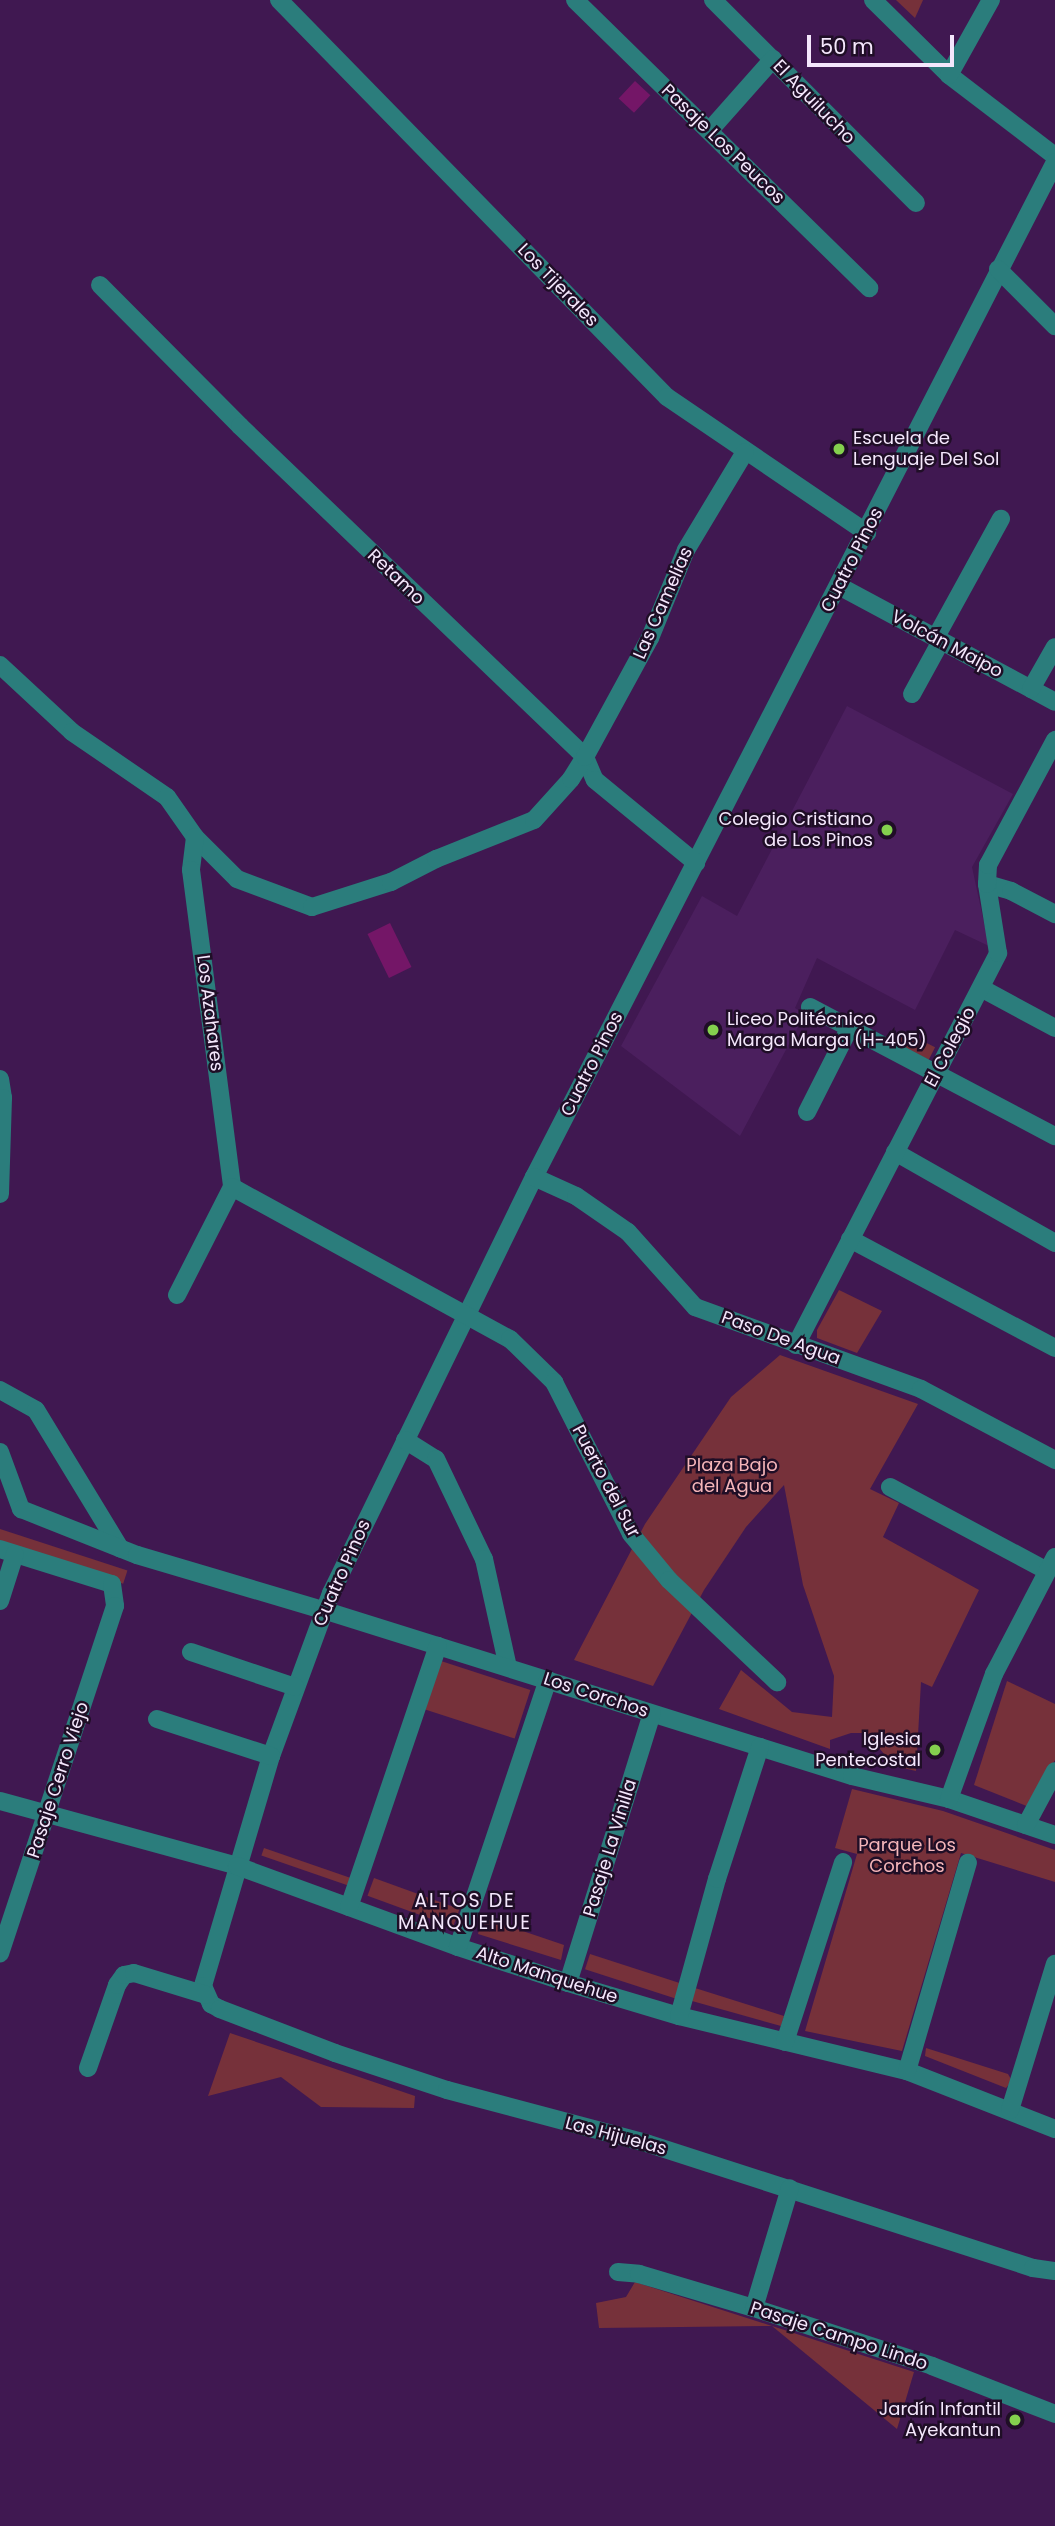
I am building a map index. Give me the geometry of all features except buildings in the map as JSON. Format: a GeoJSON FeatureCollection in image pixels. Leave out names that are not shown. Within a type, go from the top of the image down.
{"type":"FeatureCollection","features":[{"type":"Feature","properties":{"kind":"street","name":"Los Tijerales"},"geometry":{"type":"LineString","coordinates":[[279,0],[667,397],[867,533]]}},
{"type":"Feature","properties":{"kind":"street","name":"Pasaje Los Peucos"},"geometry":{"type":"LineString","coordinates":[[575,0],[869,288]]}},
{"type":"Feature","properties":{"kind":"street","name":"El Aguilucho"},"geometry":{"type":"LineString","coordinates":[[713,0],[773,59],[783,73],[916,203]]}},
{"type":"Feature","properties":{"kind":"street"},"geometry":{"type":"LineString","coordinates":[[873,0],[949,75],[1055,156]]}},
{"type":"Feature","properties":{"kind":"street"},"geometry":{"type":"LineString","coordinates":[[949,75],[991,0]]}},
{"type":"Feature","properties":{"kind":"street"},"geometry":{"type":"LineString","coordinates":[[710,130],[773,59]]}},
{"type":"Feature","properties":{"kind":"street","name":"Cuatro Pinos"},"geometry":{"type":"LineString","coordinates":[[206,1995],[204,1976],[237,1866],[271,1756],[323,1609],[534,1177],[867,533],[998,269],[1055,162]]}},
{"type":"Feature","properties":{"kind":"street"},"geometry":{"type":"LineString","coordinates":[[998,269],[1055,326]]}},
{"type":"Feature","properties":{"kind":"street","name":"Retamo"},"geometry":{"type":"LineString","coordinates":[[100,285],[240,426],[585,757],[595,780],[696,863]]}},
{"type":"Feature","properties":{"kind":"street","name":"Las Camelias"},"geometry":{"type":"LineString","coordinates":[[195,837],[237,879],[312,907],[391,881],[436,859],[534,820],[572,779],[585,757],[650,638],[686,550],[745,452]]}},
{"type":"Feature","properties":{"kind":"street"},"geometry":{"type":"LineString","coordinates":[[912,694],[1001,519]]}},
{"type":"Feature","properties":{"kind":"street","name":"Volcán Maipo"},"geometry":{"type":"LineString","coordinates":[[839,586],[1055,702]]}},
{"type":"Feature","properties":{"kind":"street"},"geometry":{"type":"LineString","coordinates":[[1031,689],[1055,647]]}},
{"type":"Feature","properties":{"kind":"street"},"geometry":{"type":"LineString","coordinates":[[0,665],[72,732],[167,797],[195,837]]}},
{"type":"Feature","properties":{"kind":"street","name":"El Colegio"},"geometry":{"type":"LineString","coordinates":[[796,1345],[999,953],[988,884],[988,865],[1055,740]]}},
{"type":"Feature","properties":{"kind":"street","name":"Los Azahares"},"geometry":{"type":"LineString","coordinates":[[195,837],[191,870],[232,1187]]}},
{"type":"Feature","properties":{"kind":"street"},"geometry":{"type":"LineString","coordinates":[[988,884],[1011,891],[1055,914]]}},
{"type":"Feature","properties":{"kind":"street"},"geometry":{"type":"LineString","coordinates":[[981,988],[1055,1028]]}},
{"type":"Feature","properties":{"kind":"street"},"geometry":{"type":"LineString","coordinates":[[810,1007],[1055,1136]]}},
{"type":"Feature","properties":{"kind":"street"},"geometry":{"type":"LineString","coordinates":[[807,1112],[850,1027]]}},
{"type":"Feature","properties":{"kind":"street"},"geometry":{"type":"LineString","coordinates":[[0,1079],[3,1180],[0,1194]]}},
{"type":"Feature","properties":{"kind":"street"},"geometry":{"type":"LineString","coordinates":[[895,1152],[1055,1243]]}},
{"type":"Feature","properties":{"kind":"street","name":"Paso De Agua"},"geometry":{"type":"LineString","coordinates":[[534,1177],[576,1196],[628,1232],[695,1307],[921,1389],[1055,1460]]}},
{"type":"Feature","properties":{"kind":"street"},"geometry":{"type":"LineString","coordinates":[[177,1294],[232,1187],[466,1313]]}},
{"type":"Feature","properties":{"kind":"street"},"geometry":{"type":"LineString","coordinates":[[850,1239],[1055,1348]]}},
{"type":"Feature","properties":{"kind":"street","name":"Puerto del Sur"},"geometry":{"type":"LineString","coordinates":[[466,1313],[510,1339],[554,1382],[631,1534],[669,1580],[777,1682]]}},
{"type":"Feature","properties":{"kind":"street"},"geometry":{"type":"LineString","coordinates":[[0,1391],[36,1410],[128,1551]]}},
{"type":"Feature","properties":{"kind":"street"},"geometry":{"type":"LineString","coordinates":[[405,1440],[436,1459],[484,1559],[509,1667]]}},
{"type":"Feature","properties":{"kind":"street","name":"Los Corchos"},"geometry":{"type":"LineString","coordinates":[[0,1452],[21,1508],[128,1551],[323,1609],[852,1776],[949,1799],[1055,1835]]}},
{"type":"Feature","properties":{"kind":"street"},"geometry":{"type":"LineString","coordinates":[[890,1487],[1051,1564],[994,1674],[949,1799]]}},
{"type":"Feature","properties":{"kind":"street"},"geometry":{"type":"LineString","coordinates":[[0,1601],[8,1551]]}},
{"type":"Feature","properties":{"kind":"street","name":"Pasaje Cerro Viejo"},"geometry":{"type":"LineString","coordinates":[[0,1953],[115,1606],[112,1584],[8,1551]]}},
{"type":"Feature","properties":{"kind":"street"},"geometry":{"type":"LineString","coordinates":[[349,1907],[438,1646]]}},
{"type":"Feature","properties":{"kind":"street"},"geometry":{"type":"LineString","coordinates":[[191,1652],[295,1687]]}},
{"type":"Feature","properties":{"kind":"street"},"geometry":{"type":"LineString","coordinates":[[458,1947],[548,1680]]}},
{"type":"Feature","properties":{"kind":"street","name":"Pasaje La Vinilla"},"geometry":{"type":"LineString","coordinates":[[568,1983],[652,1714]]}},
{"type":"Feature","properties":{"kind":"street"},"geometry":{"type":"LineString","coordinates":[[157,1719],[271,1756]]}},
{"type":"Feature","properties":{"kind":"street"},"geometry":{"type":"LineString","coordinates":[[678,2016],[717,1879],[760,1747]]}},
{"type":"Feature","properties":{"kind":"street"},"geometry":{"type":"LineString","coordinates":[[1026,1825],[1055,1771]]}},
{"type":"Feature","properties":{"kind":"street","name":"Alto Manquehue"},"geometry":{"type":"LineString","coordinates":[[0,1801],[237,1866],[458,1947],[678,2016],[907,2071],[1055,2129]]}},
{"type":"Feature","properties":{"kind":"street"},"geometry":{"type":"LineString","coordinates":[[785,2042],[843,1862]]}},
{"type":"Feature","properties":{"kind":"street"},"geometry":{"type":"LineString","coordinates":[[907,2071],[968,1863]]}},
{"type":"Feature","properties":{"kind":"street"},"geometry":{"type":"LineString","coordinates":[[1010,2110],[1055,1964]]}},
{"type":"Feature","properties":{"kind":"street","name":"Las Hijuelas"},"geometry":{"type":"LineString","coordinates":[[88,2068],[117,1985],[124,1975],[134,1973],[206,1995],[220,2009],[335,2053],[447,2091],[646,2143],[1033,2268],[1055,2271]]}},
{"type":"Feature","properties":{"kind":"street"},"geometry":{"type":"LineString","coordinates":[[754,2308],[790,2188]]}},
{"type":"Feature","properties":{"kind":"street","name":"Las Hijuelas"},"geometry":{"type":"LineString","coordinates":[[1033,2268],[1055,2284]]}},
{"type":"Feature","properties":{"kind":"street","name":"Pasaje Campo Lindo"},"geometry":{"type":"LineString","coordinates":[[618,2272],[639,2274],[754,2308],[932,2366],[1055,2414]]}},
{"type":"Feature","properties":{"kind":"shaded area","name":"Colegio Cristiano de Los Pinos"},"geometry":{"type":"Polygon","coordinates":[[[847,706],[1013,794],[972,867],[989,946],[955,930],[915,1010],[817,958],[795,1008],[805,1014],[740,1136],[621,1046],[702,896],[737,916],[847,706]]]}},
{"type":"Feature","properties":{"kind":"green space"},"geometry":{"type":"Polygon","coordinates":[[[896,0],[923,0],[915,18],[896,0]]]}},
{"type":"Feature","properties":{"kind":"green space"},"geometry":{"type":"Polygon","coordinates":[[[903,1031],[935,1047],[929,1060],[897,1043],[903,1031]]]}},
{"type":"Feature","properties":{"kind":"green space"},"geometry":{"type":"Polygon","coordinates":[[[839,1290],[882,1311],[857,1353],[817,1338],[817,1330],[839,1290]]]}},
{"type":"Feature","properties":{"kind":"green space","name":"Plaza Bajo del Agua"},"geometry":{"type":"Polygon","coordinates":[[[780,1355],[918,1404],[870,1489],[899,1503],[883,1537],[979,1590],[932,1687],[921,1682],[916,1771],[894,1766],[870,1737],[862,1733],[851,1733],[830,1740],[830,1749],[719,1709],[741,1670],[792,1712],[832,1717],[834,1676],[803,1585],[784,1485],[746,1527],[704,1590],[653,1686],[574,1660],[645,1524],[731,1397],[780,1355]]]}},
{"type":"Feature","properties":{"kind":"green space"},"geometry":{"type":"Polygon","coordinates":[[[0,1529],[127,1570],[123,1584],[0,1544],[0,1529]]]}},
{"type":"Feature","properties":{"kind":"green space"},"geometry":{"type":"Polygon","coordinates":[[[441,1661],[530,1690],[515,1739],[425,1710],[441,1661]]]}},
{"type":"Feature","properties":{"kind":"green space"},"geometry":{"type":"Polygon","coordinates":[[[1007,1681],[1055,1704],[1055,1760],[1029,1807],[974,1785],[1007,1681]]]}},
{"type":"Feature","properties":{"kind":"green space","name":"Parque Los Corchos"},"geometry":{"type":"Polygon","coordinates":[[[852,1789],[943,1811],[1055,1850],[1055,1882],[961,1853],[902,2051],[805,2031],[857,1854],[835,1848],[852,1789]]]}},
{"type":"Feature","properties":{"kind":"green space"},"geometry":{"type":"Polygon","coordinates":[[[264,1848],[350,1878],[347,1885],[261,1856],[264,1848]]]}},
{"type":"Feature","properties":{"kind":"green space"},"geometry":{"type":"Polygon","coordinates":[[[374,1878],[460,1909],[453,1927],[368,1896],[374,1878]]]}},
{"type":"Feature","properties":{"kind":"green space"},"geometry":{"type":"Polygon","coordinates":[[[482,1917],[564,1945],[561,1960],[478,1934],[482,1917]]]}},
{"type":"Feature","properties":{"kind":"green space"},"geometry":{"type":"Polygon","coordinates":[[[590,1954],[680,1983],[675,1999],[585,1969],[590,1954]]]}},
{"type":"Feature","properties":{"kind":"green space"},"geometry":{"type":"Polygon","coordinates":[[[695,1988],[784,2016],[781,2026],[692,2001],[695,1988]]]}},
{"type":"Feature","properties":{"kind":"green space"},"geometry":{"type":"Polygon","coordinates":[[[230,2033],[415,2096],[414,2108],[321,2107],[281,2077],[208,2096],[230,2033]]]}},
{"type":"Feature","properties":{"kind":"green space"},"geometry":{"type":"Polygon","coordinates":[[[926,2048],[1008,2074],[1012,2081],[1006,2088],[925,2056],[926,2048]]]}},
{"type":"Feature","properties":{"kind":"green space"},"geometry":{"type":"Polygon","coordinates":[[[635,2282],[772,2326],[599,2328],[596,2303],[626,2297],[635,2282]]]}},
{"type":"Feature","properties":{"kind":"green space"},"geometry":{"type":"Polygon","coordinates":[[[772,2326],[914,2372],[897,2429],[772,2326]]]}},
{"type":"Feature","properties":{"kind":"place","name":"Escuela de Lenguaje Del Sol"},"geometry":{"type":"Point","coordinates":[839,449]}},
{"type":"Feature","properties":{"kind":"place","name":"Colegio Cristiano de Los Pinos"},"geometry":{"type":"Point","coordinates":[887,830]}},
{"type":"Feature","properties":{"kind":"place","name":"Liceo Politécnico Marga Marga (H-405)"},"geometry":{"type":"Point","coordinates":[713,1030]}},
{"type":"Feature","properties":{"kind":"place","name":"Iglesia Pentecostal"},"geometry":{"type":"Point","coordinates":[935,1750]}},
{"type":"Feature","properties":{"kind":"place","name":"Jardín Infantil Ayekantun"},"geometry":{"type":"Point","coordinates":[1015,2420]}},
{"type":"Feature","properties":{"kind":"district","name":"ALTOS DE MANQUEHUE"},"geometry":{"type":"Point","coordinates":[465,1912]}}]}
